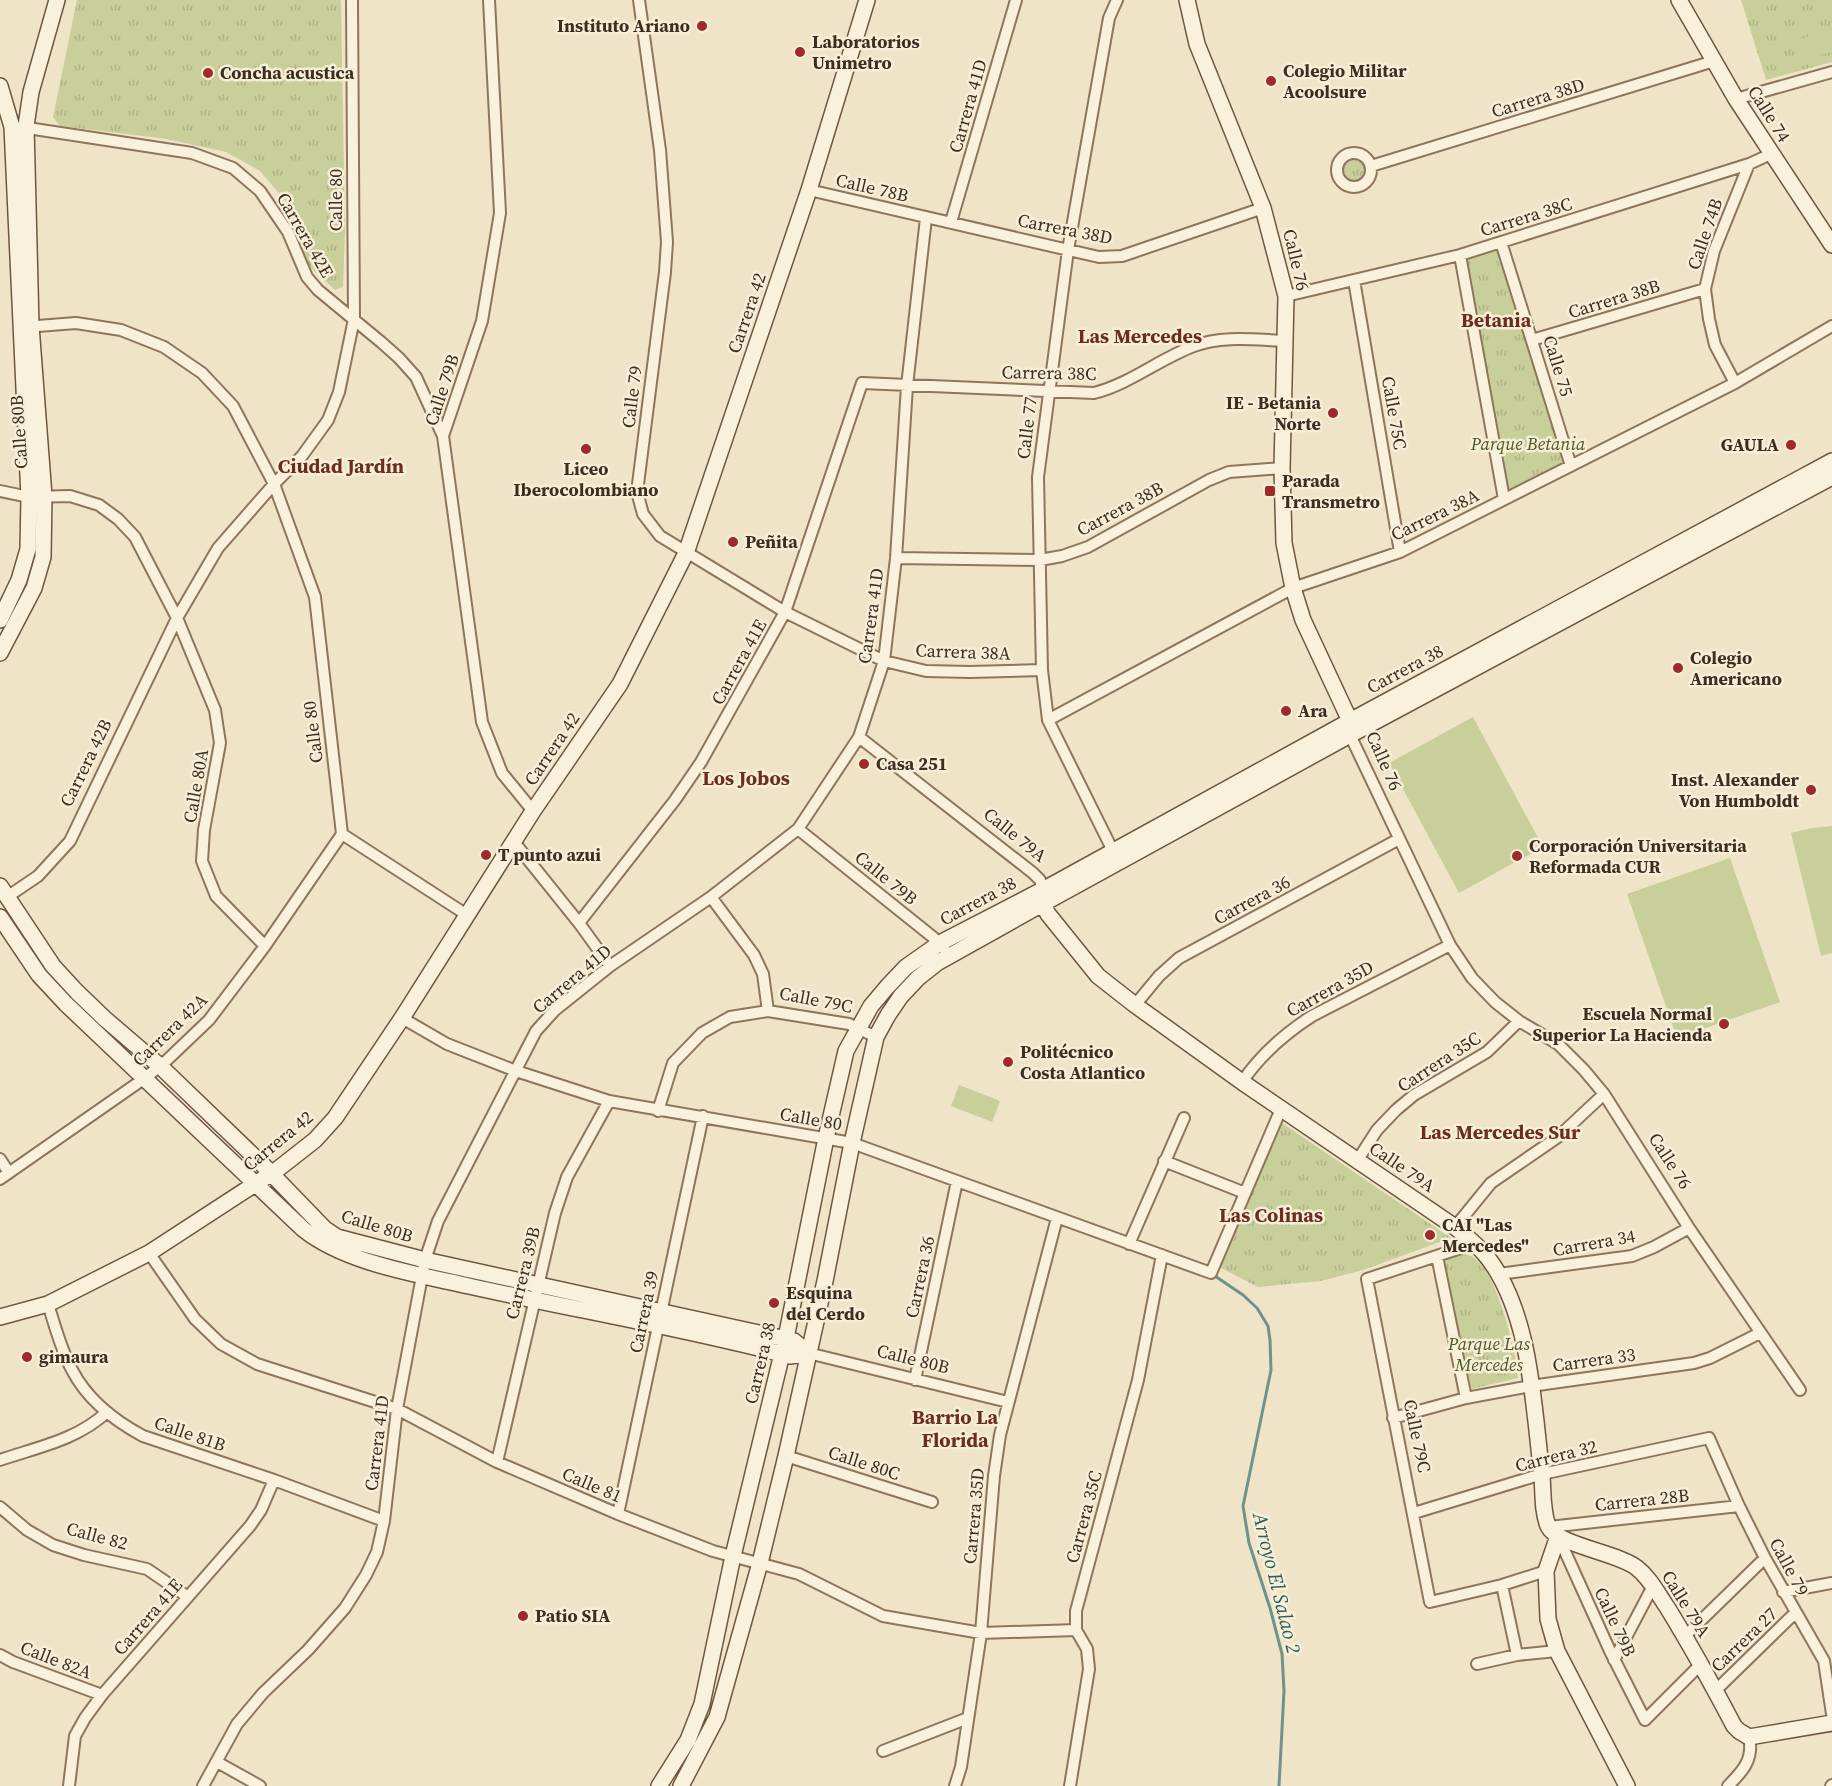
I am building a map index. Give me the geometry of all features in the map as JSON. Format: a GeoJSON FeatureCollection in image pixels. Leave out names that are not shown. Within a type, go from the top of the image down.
{"type":"FeatureCollection","features":[{"type":"Feature","properties":{"kind":"main road"},"geometry":{"type":"LineString","coordinates":[[19,127],[57,0]]}},
{"type":"Feature","properties":{"kind":"main road","name":"Carrera 42"},"geometry":{"type":"LineString","coordinates":[[0,1317],[48,1304],[149,1253],[272,1173],[315,1140],[334,1118],[402,1018],[533,812],[620,684],[686,553],[809,190],[867,0]]}},
{"type":"Feature","properties":{"kind":"main road","name":"Calle 76"},"geometry":{"type":"LineString","coordinates":[[1187,0],[1197,44],[1263,208],[1286,296],[1282,468],[1284,543],[1293,588],[1311,642],[1350,728]]}},
{"type":"Feature","properties":{"kind":"main road","name":"Calle 74"},"geometry":{"type":"LineString","coordinates":[[1679,0],[1736,99],[1832,245]]}},
{"type":"Feature","properties":{"kind":"main road"},"geometry":{"type":"LineString","coordinates":[[1,89],[8,97],[17,99],[25,98],[31,93]]}},
{"type":"Feature","properties":{"kind":"main road"},"geometry":{"type":"LineString","coordinates":[[1,89],[19,127]]}},
{"type":"Feature","properties":{"kind":"main road","name":"Calle 80B"},"geometry":{"type":"LineString","coordinates":[[1,651],[34,588],[43,557],[36,496],[25,327],[19,127]]}},
{"type":"Feature","properties":{"kind":"main road","name":"Carrera 38"},"geometry":{"type":"LineString","coordinates":[[659,1786],[688,1740],[702,1704],[733,1556],[784,1346],[846,1051],[858,1028],[886,987],[906,967],[940,943],[1043,897],[1832,461]]}},
{"type":"Feature","properties":{"kind":"main road","name":"Carrera 38"},"geometry":{"type":"LineString","coordinates":[[681,1786],[717,1717],[760,1563],[825,1281],[852,1143],[876,1037],[901,996],[918,978],[951,955],[1113,851],[1832,477]]}},
{"type":"Feature","properties":{"kind":"main road","name":"Calle 80B"},"geometry":{"type":"LineString","coordinates":[[0,620],[19,580],[36,496]]}},
{"type":"Feature","properties":{"kind":"main road","name":"Calle 80B"},"geometry":{"type":"LineString","coordinates":[[2,895],[52,966],[104,1018],[160,1066],[272,1173],[325,1230],[337,1237],[423,1268],[533,1301],[659,1318]]}},
{"type":"Feature","properties":{"kind":"main road","name":"Calle 79A"},"geometry":{"type":"LineString","coordinates":[[1043,897],[1060,930],[1098,976],[1242,1082],[1455,1227],[1476,1244],[1499,1274],[1512,1301],[1521,1334],[1531,1386],[1543,1499],[1553,1532],[1635,1565],[1653,1586],[1685,1636],[1734,1726],[1749,1737]]}},
{"type":"Feature","properties":{"kind":"main road","name":"Calle 80B"},"geometry":{"type":"LineString","coordinates":[[0,917],[39,975],[96,1034],[303,1229],[327,1246],[343,1253],[423,1268],[537,1284],[659,1318],[784,1346],[790,1356],[808,1353]]}},
{"type":"Feature","properties":{"kind":"main road"},"geometry":{"type":"LineString","coordinates":[[1553,1532],[1546,1571],[1548,1619],[1557,1651],[1627,1786]]}},
{"type":"Feature","properties":{"kind":"main road"},"geometry":{"type":"LineString","coordinates":[[1749,1737],[1832,1723]]}},
{"type":"Feature","properties":{"kind":"street","name":"Calle 80"},"geometry":{"type":"LineString","coordinates":[[177,618],[218,548],[274,483],[302,456],[328,420],[339,392],[354,319],[352,0]]}},
{"type":"Feature","properties":{"kind":"street","name":"Calle 79B"},"geometry":{"type":"LineString","coordinates":[[489,0],[500,213],[482,321],[442,436],[482,722],[502,773],[533,812]]}},
{"type":"Feature","properties":{"kind":"street","name":"Calle 79"},"geometry":{"type":"LineString","coordinates":[[639,0],[660,150],[667,242],[637,492],[643,514],[660,536],[686,553],[785,612],[884,662]]}},
{"type":"Feature","properties":{"kind":"street","name":"Carrera 41D"},"geometry":{"type":"LineString","coordinates":[[951,222],[1016,0]]}},
{"type":"Feature","properties":{"kind":"street","name":"Calle 77"},"geometry":{"type":"LineString","coordinates":[[1113,851],[1048,720],[1042,670],[1038,477],[1068,250],[1109,18],[1117,0]]}},
{"type":"Feature","properties":{"kind":"street","name":"Carrera 38D"},"geometry":{"type":"LineString","coordinates":[[1371,166],[1714,61]]}},
{"type":"Feature","properties":{"kind":"street"},"geometry":{"type":"LineString","coordinates":[[1736,99],[1832,72]]}},
{"type":"Feature","properties":{"kind":"street","name":"Carrera 42E"},"geometry":{"type":"LineString","coordinates":[[19,127],[192,153],[233,168],[260,191],[288,232],[312,284],[399,358],[416,377],[442,436]]}},
{"type":"Feature","properties":{"kind":"street","name":"Carrera 38C"},"geometry":{"type":"LineString","coordinates":[[1286,296],[1460,255],[1749,164],[1771,153]]}},
{"type":"Feature","properties":{"kind":"street","name":"Calle 74B"},"geometry":{"type":"LineString","coordinates":[[1735,383],[1716,345],[1709,319],[1705,289],[1714,251],[1749,164]]}},
{"type":"Feature","properties":{"kind":"street","name":"Calle 78B"},"geometry":{"type":"LineString","coordinates":[[809,190],[926,218]]}},
{"type":"Feature","properties":{"kind":"street","name":"Carrera 38D"},"geometry":{"type":"LineString","coordinates":[[926,218],[1068,250],[1099,256],[1122,256],[1263,208]]}},
{"type":"Feature","properties":{"kind":"street","name":"Carrera 41D"},"geometry":{"type":"LineString","coordinates":[[203,1786],[237,1724],[263,1693],[308,1650],[345,1608],[366,1575],[377,1552],[384,1521],[397,1409],[423,1268],[438,1221],[536,1031],[555,1010],[610,966],[711,897],[798,829],[859,737],[884,662],[896,558],[907,386],[926,218]]}},
{"type":"Feature","properties":{"kind":"street","name":"Calle 75"},"geometry":{"type":"LineString","coordinates":[[1501,242],[1571,466]]}},
{"type":"Feature","properties":{"kind":"street"},"geometry":{"type":"LineString","coordinates":[[1460,255],[1504,499]]}},
{"type":"Feature","properties":{"kind":"street","name":"Calle 75C"},"geometry":{"type":"LineString","coordinates":[[1354,280],[1400,552]]}},
{"type":"Feature","properties":{"kind":"street","name":"Carrera 38B"},"geometry":{"type":"LineString","coordinates":[[1532,340],[1705,289]]}},
{"type":"Feature","properties":{"kind":"street"},"geometry":{"type":"LineString","coordinates":[[25,327],[76,323],[122,330],[164,347],[201,373],[233,406],[274,483]]}},
{"type":"Feature","properties":{"kind":"street","name":"Carrera 38A"},"geometry":{"type":"LineString","coordinates":[[1048,720],[1293,588],[1400,552],[1735,383],[1832,326]]}},
{"type":"Feature","properties":{"kind":"street","name":"Carrera 38C"},"geometry":{"type":"LineString","coordinates":[[862,383],[1094,393],[1114,388],[1195,345],[1226,339],[1286,341]]}},
{"type":"Feature","properties":{"kind":"street","name":"Carrera 41E"},"geometry":{"type":"LineString","coordinates":[[579,923],[675,800],[701,762],[785,612],[862,383]]}},
{"type":"Feature","properties":{"kind":"street","name":"Carrera 38B"},"geometry":{"type":"LineString","coordinates":[[896,558],[1040,560],[1062,556],[1088,547],[1209,480],[1229,472],[1282,468]]}},
{"type":"Feature","properties":{"kind":"street","name":"Calle 80"},"geometry":{"type":"LineString","coordinates":[[274,483],[315,597],[342,834]]}},
{"type":"Feature","properties":{"kind":"street","name":"Calle 80A"},"geometry":{"type":"LineString","coordinates":[[0,491],[36,496],[69,496],[99,505],[118,519],[135,537],[177,618],[215,710],[220,743],[204,830],[202,861],[216,896],[265,946]]}},
{"type":"Feature","properties":{"kind":"street","name":"Carrera 42B"},"geometry":{"type":"LineString","coordinates":[[2,895],[38,876],[69,841],[177,618]]}},
{"type":"Feature","properties":{"kind":"street","name":"Carrera 38A"},"geometry":{"type":"LineString","coordinates":[[884,662],[926,671],[1042,670]]}},
{"type":"Feature","properties":{"kind":"street","name":"Calle 76"},"geometry":{"type":"LineString","coordinates":[[1350,728],[1399,839],[1450,945],[1472,978],[1495,1002],[1519,1021],[1558,1044],[1604,1094],[1689,1228],[1800,1390]]}},
{"type":"Feature","properties":{"kind":"street","name":"Calle 79A"},"geometry":{"type":"LineString","coordinates":[[859,737],[1034,873],[1040,880],[1043,897]]}},
{"type":"Feature","properties":{"kind":"street","name":"Calle 79B"},"geometry":{"type":"LineString","coordinates":[[798,829],[940,943],[951,955]]}},
{"type":"Feature","properties":{"kind":"street"},"geometry":{"type":"LineString","coordinates":[[342,834],[467,915]]}},
{"type":"Feature","properties":{"kind":"street","name":"Carrera 42A"},"geometry":{"type":"LineString","coordinates":[[4,1176],[145,1078],[209,1020],[265,946],[342,834]]}},
{"type":"Feature","properties":{"kind":"street","name":"Carrera 36"},"geometry":{"type":"LineString","coordinates":[[1135,1005],[1159,976],[1179,958],[1399,839]]}},
{"type":"Feature","properties":{"kind":"street"},"geometry":{"type":"LineString","coordinates":[[514,842],[579,923],[610,966]]}},
{"type":"Feature","properties":{"kind":"street","name":"Calle 79C"},"geometry":{"type":"LineString","coordinates":[[711,897],[754,955],[763,974],[768,1011],[849,1024],[876,1037]]}},
{"type":"Feature","properties":{"kind":"street","name":"Carrera 35D"},"geometry":{"type":"LineString","coordinates":[[1242,1082],[1261,1057],[1291,1029],[1450,945]]}},
{"type":"Feature","properties":{"kind":"street"},"geometry":{"type":"LineString","coordinates":[[658,1111],[673,1063],[702,1033],[730,1017],[768,1011]]}},
{"type":"Feature","properties":{"kind":"street","name":"Calle 80"},"geometry":{"type":"LineString","coordinates":[[402,1018],[447,1044],[516,1071],[609,1101],[852,1143],[1211,1273],[1245,1193]]}},
{"type":"Feature","properties":{"kind":"street","name":"Carrera 35C"},"geometry":{"type":"LineString","coordinates":[[1357,1161],[1377,1130],[1396,1110],[1414,1095],[1488,1052],[1509,1034],[1519,1021]]}},
{"type":"Feature","properties":{"kind":"street"},"geometry":{"type":"LineString","coordinates":[[1455,1227],[1491,1183],[1558,1137],[1604,1094]]}},
{"type":"Feature","properties":{"kind":"street","name":"Carrera 39B"},"geometry":{"type":"LineString","coordinates":[[497,1462],[555,1214],[567,1177],[609,1101]]}},
{"type":"Feature","properties":{"kind":"street"},"geometry":{"type":"LineString","coordinates":[[1164,1161],[1245,1193],[1281,1109]]}},
{"type":"Feature","properties":{"kind":"street","name":"Carrera 39"},"geometry":{"type":"LineString","coordinates":[[618,1514],[703,1116]]}},
{"type":"Feature","properties":{"kind":"street"},"geometry":{"type":"LineString","coordinates":[[1129,1244],[1184,1118]]}},
{"type":"Feature","properties":{"kind":"street"},"geometry":{"type":"LineString","coordinates":[[0,1159],[4,1176]]}},
{"type":"Feature","properties":{"kind":"street","name":"Carrera 36"},"geometry":{"type":"LineString","coordinates":[[915,1380],[957,1181]]}},
{"type":"Feature","properties":{"kind":"street","name":"Carrera 35D"},"geometry":{"type":"LineString","coordinates":[[955,1786],[961,1767],[981,1634],[994,1476],[1000,1435],[1057,1218]]}},
{"type":"Feature","properties":{"kind":"street","name":"Carrera 34"},"geometry":{"type":"LineString","coordinates":[[1499,1274],[1632,1256],[1654,1248],[1689,1228]]}},
{"type":"Feature","properties":{"kind":"street"},"geometry":{"type":"LineString","coordinates":[[1466,1398],[1437,1256],[1476,1244]]}},
{"type":"Feature","properties":{"kind":"street","name":"Calle 81"},"geometry":{"type":"LineString","coordinates":[[149,1253],[195,1319],[221,1344],[257,1364],[397,1409],[497,1462],[618,1514],[713,1551],[799,1574],[883,1616],[981,1634],[1076,1630]]}},
{"type":"Feature","properties":{"kind":"street","name":"Carrera 35C"},"geometry":{"type":"LineString","coordinates":[[1070,1786],[1089,1669],[1087,1649],[1076,1630],[1076,1611],[1138,1380],[1162,1255]]}},
{"type":"Feature","properties":{"kind":"street","name":"Calle 79C"},"geometry":{"type":"LineString","coordinates":[[1437,1256],[1367,1279],[1392,1418],[1414,1513],[1430,1602],[1502,1585]]}},
{"type":"Feature","properties":{"kind":"street","name":"Calle 81B"},"geometry":{"type":"LineString","coordinates":[[48,1304],[72,1371],[89,1394],[122,1425],[143,1436],[274,1480],[384,1521]]}},
{"type":"Feature","properties":{"kind":"street","name":"Carrera 33"},"geometry":{"type":"LineString","coordinates":[[1392,1418],[1466,1398],[1531,1386],[1694,1363],[1710,1358],[1760,1333]]}},
{"type":"Feature","properties":{"kind":"street","name":"Calle 80B"},"geometry":{"type":"LineString","coordinates":[[808,1353],[1008,1402]]}},
{"type":"Feature","properties":{"kind":"street"},"geometry":{"type":"LineString","coordinates":[[0,1460],[76,1435],[93,1425],[107,1412]]}},
{"type":"Feature","properties":{"kind":"street","name":"Calle 79"},"geometry":{"type":"LineString","coordinates":[[1709,1438],[1739,1506],[1783,1592],[1828,1660],[1832,1714]]}},
{"type":"Feature","properties":{"kind":"street","name":"Carrera 32"},"geometry":{"type":"LineString","coordinates":[[1414,1513],[1542,1474],[1709,1438]]}},
{"type":"Feature","properties":{"kind":"street","name":"Calle 80C"},"geometry":{"type":"LineString","coordinates":[[786,1456],[932,1502]]}},
{"type":"Feature","properties":{"kind":"street","name":"Carrera 41E"},"geometry":{"type":"LineString","coordinates":[[69,1786],[75,1736],[102,1695],[250,1526],[261,1510],[274,1480]]}},
{"type":"Feature","properties":{"kind":"street","name":"Carrera 28B"},"geometry":{"type":"LineString","coordinates":[[1553,1532],[1739,1506]]}},
{"type":"Feature","properties":{"kind":"street","name":"Calle 82"},"geometry":{"type":"LineString","coordinates":[[0,1507],[27,1530],[53,1545],[84,1555],[147,1569],[188,1597]]}},
{"type":"Feature","properties":{"kind":"street","name":"Calle 79B"},"geometry":{"type":"LineString","coordinates":[[1553,1532],[1645,1720]]}},
{"type":"Feature","properties":{"kind":"street"},"geometry":{"type":"LineString","coordinates":[[1685,1636],[1765,1558]]}},
{"type":"Feature","properties":{"kind":"street"},"geometry":{"type":"LineString","coordinates":[[1517,1655],[1502,1585],[1546,1571]]}},
{"type":"Feature","properties":{"kind":"street","name":"Carrera 27"},"geometry":{"type":"LineString","coordinates":[[1783,1592],[1832,1583]]}},
{"type":"Feature","properties":{"kind":"street"},"geometry":{"type":"LineString","coordinates":[[1614,1660],[1653,1586]]}},
{"type":"Feature","properties":{"kind":"street","name":"Carrera 27"},"geometry":{"type":"LineString","coordinates":[[1715,1691],[1795,1613]]}},
{"type":"Feature","properties":{"kind":"street"},"geometry":{"type":"LineString","coordinates":[[1477,1664],[1517,1655],[1557,1651]]}},
{"type":"Feature","properties":{"kind":"street","name":"Calle 82A"},"geometry":{"type":"LineString","coordinates":[[0,1655],[102,1695]]}},
{"type":"Feature","properties":{"kind":"street","name":"Carrera 27"},"geometry":{"type":"LineString","coordinates":[[1645,1720],[1701,1664]]}},
{"type":"Feature","properties":{"kind":"street"},"geometry":{"type":"LineString","coordinates":[[883,1751],[968,1718]]}},
{"type":"Feature","properties":{"kind":"street"},"geometry":{"type":"LineString","coordinates":[[1728,1786],[1745,1768],[1750,1757],[1749,1737]]}},
{"type":"Feature","properties":{"kind":"street"},"geometry":{"type":"LineString","coordinates":[[217,1762],[260,1786]]}},
{"type":"Feature","properties":{"kind":"green space"},"geometry":{"type":"Polygon","coordinates":[[[77,0],[341,0],[345,231],[343,287],[335,290],[309,266],[294,231],[292,216],[284,199],[260,171],[226,152],[167,139],[60,126],[53,117],[77,0]]]}},
{"type":"Feature","properties":{"kind":"green space"},"geometry":{"type":"Polygon","coordinates":[[[1741,0],[1832,0],[1832,62],[1766,80],[1741,0]]]}},
{"type":"Feature","properties":{"kind":"green space"},"geometry":{"type":"Polygon","coordinates":[[[1828,31],[1832,52],[1797,62],[1791,42],[1828,31]]]}},
{"type":"Feature","properties":{"kind":"green space"},"geometry":{"type":"Polygon","coordinates":[[[1353,155],[1363,159],[1367,169],[1363,179],[1353,183],[1343,179],[1339,169],[1343,159],[1353,155]]]}},
{"type":"Feature","properties":{"kind":"green space","name":"Parque Betania"},"geometry":{"type":"Polygon","coordinates":[[[1501,242],[1571,466],[1504,499],[1460,255],[1501,242]]]}},
{"type":"Feature","properties":{"kind":"green space"},"geometry":{"type":"Polygon","coordinates":[[[1473,717],[1543,847],[1459,893],[1389,763],[1473,717]]]}},
{"type":"Feature","properties":{"kind":"green space"},"geometry":{"type":"Polygon","coordinates":[[[1832,826],[1832,953],[1821,956],[1791,833],[1832,826]]]}},
{"type":"Feature","properties":{"kind":"green space"},"geometry":{"type":"Polygon","coordinates":[[[1730,858],[1780,1002],[1677,1038],[1627,894],[1730,858]]]}},
{"type":"Feature","properties":{"kind":"green space"},"geometry":{"type":"Polygon","coordinates":[[[959,1085],[1000,1101],[992,1122],[951,1106],[959,1085]]]}},
{"type":"Feature","properties":{"kind":"green space"},"geometry":{"type":"Polygon","coordinates":[[[1282,1123],[1451,1238],[1363,1270],[1321,1281],[1258,1287],[1219,1267],[1282,1123]]]}},
{"type":"Feature","properties":{"kind":"green space","name":"Parque Las Mercedes"},"geometry":{"type":"Polygon","coordinates":[[[1460,1253],[1473,1257],[1482,1265],[1490,1278],[1504,1313],[1514,1350],[1518,1378],[1472,1389],[1441,1260],[1460,1253]]]}},
{"type":"Feature","properties":{"kind":"waterway","name":"Arroyo El Salao 2"},"geometry":{"type":"LineString","coordinates":[[1212,1274],[1243,1295],[1257,1308],[1268,1326],[1270,1340],[1271,1370],[1243,1506],[1249,1543],[1282,1654],[1284,1691],[1279,1786]]}},
{"type":"Feature","properties":{"kind":"place","name":"Instituto Ariano"},"geometry":{"type":"Point","coordinates":[702,26]}},
{"type":"Feature","properties":{"kind":"place","name":"Laboratorios Unimetro"},"geometry":{"type":"Point","coordinates":[800,52]}},
{"type":"Feature","properties":{"kind":"place","name":"Concha acustica"},"geometry":{"type":"Point","coordinates":[208,73]}},
{"type":"Feature","properties":{"kind":"place","name":"Colegio Militar Acoolsure"},"geometry":{"type":"Point","coordinates":[1271,81]}},
{"type":"Feature","properties":{"kind":"place","name":"IE - Betania Norte"},"geometry":{"type":"Point","coordinates":[1333,413]}},
{"type":"Feature","properties":{"kind":"place","name":"GAULA"},"geometry":{"type":"Point","coordinates":[1791,445]}},
{"type":"Feature","properties":{"kind":"place","name":"Liceo Iberocolombiano"},"geometry":{"type":"Point","coordinates":[586,449]}},
{"type":"Feature","properties":{"kind":"place","name":"Parada Transmetro"},"geometry":{"type":"Point","coordinates":[1270,491]}},
{"type":"Feature","properties":{"kind":"place","name":"Peñita"},"geometry":{"type":"Point","coordinates":[733,542]}},
{"type":"Feature","properties":{"kind":"place","name":"Colegio Americano"},"geometry":{"type":"Point","coordinates":[1678,668]}},
{"type":"Feature","properties":{"kind":"place","name":"Ara"},"geometry":{"type":"Point","coordinates":[1286,711]}},
{"type":"Feature","properties":{"kind":"place","name":"Casa 251"},"geometry":{"type":"Point","coordinates":[864,764]}},
{"type":"Feature","properties":{"kind":"place","name":"Inst. Alexander Von Humboldt"},"geometry":{"type":"Point","coordinates":[1811,790]}},
{"type":"Feature","properties":{"kind":"place","name":"T punto azui"},"geometry":{"type":"Point","coordinates":[486,855]}},
{"type":"Feature","properties":{"kind":"place","name":"Corporación Universitaria Reformada CUR"},"geometry":{"type":"Point","coordinates":[1517,856]}},
{"type":"Feature","properties":{"kind":"place","name":"Escuela Normal Superior La Hacienda"},"geometry":{"type":"Point","coordinates":[1724,1024]}},
{"type":"Feature","properties":{"kind":"place","name":"Politécnico Costa Atlantico"},"geometry":{"type":"Point","coordinates":[1008,1062]}},
{"type":"Feature","properties":{"kind":"place","name":"CAI \"Las Mercedes\""},"geometry":{"type":"Point","coordinates":[1430,1235]}},
{"type":"Feature","properties":{"kind":"place","name":"Esquina del Cerdo"},"geometry":{"type":"Point","coordinates":[774,1303]}},
{"type":"Feature","properties":{"kind":"place","name":"gimaura"},"geometry":{"type":"Point","coordinates":[27,1357]}},
{"type":"Feature","properties":{"kind":"place","name":"Patio SIA"},"geometry":{"type":"Point","coordinates":[523,1616]}},
{"type":"Feature","properties":{"kind":"district","name":"Betania"},"geometry":{"type":"Point","coordinates":[1496,320]}},
{"type":"Feature","properties":{"kind":"district","name":"Las Mercedes"},"geometry":{"type":"Point","coordinates":[1140,336]}},
{"type":"Feature","properties":{"kind":"district","name":"Ciudad Jardín"},"geometry":{"type":"Point","coordinates":[341,466]}},
{"type":"Feature","properties":{"kind":"district","name":"Los Jobos"},"geometry":{"type":"Point","coordinates":[746,778]}},
{"type":"Feature","properties":{"kind":"district","name":"Las Mercedes Sur"},"geometry":{"type":"Point","coordinates":[1500,1132]}},
{"type":"Feature","properties":{"kind":"district","name":"Las Colinas"},"geometry":{"type":"Point","coordinates":[1271,1215]}},
{"type":"Feature","properties":{"kind":"district","name":"Barrio La Florida"},"geometry":{"type":"Point","coordinates":[955,1428]}}]}
